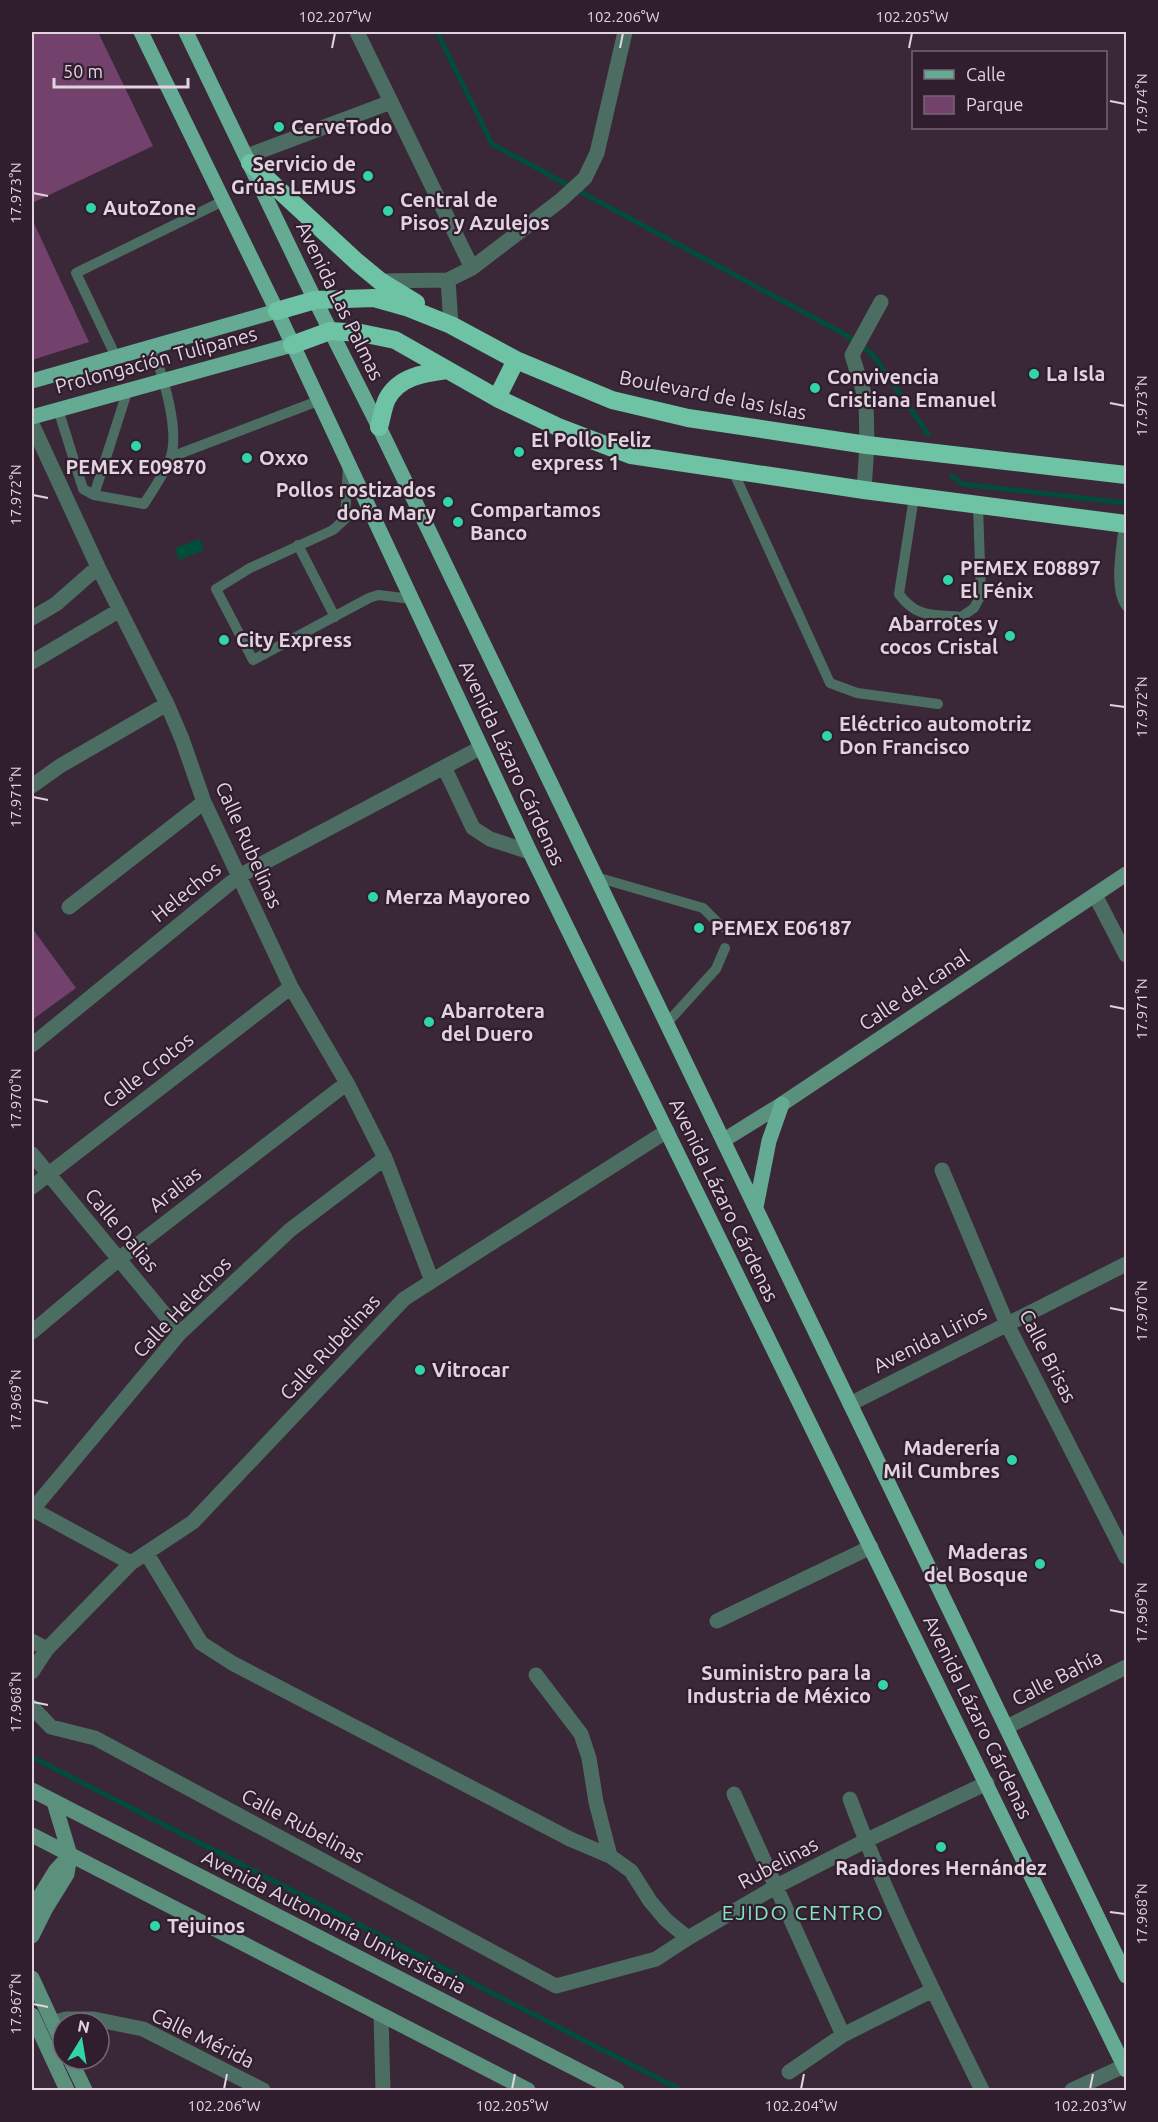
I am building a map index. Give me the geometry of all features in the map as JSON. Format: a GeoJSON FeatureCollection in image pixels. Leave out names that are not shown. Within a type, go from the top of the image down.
{"type":"FeatureCollection","features":[{"type":"Feature","properties":{"kind":"highway"},"geometry":{"type":"LineString","coordinates":[[248,160],[380,281],[451,325]]}},
{"type":"Feature","properties":{"kind":"highway","name":"Boulevard de las Islas"},"geometry":{"type":"LineString","coordinates":[[277,311],[315,300],[374,298],[406,307],[451,325],[516,360],[612,400],[688,418],[867,445],[1126,475]]}},
{"type":"Feature","properties":{"kind":"highway"},"geometry":{"type":"LineString","coordinates":[[292,345],[330,332],[361,333],[395,340],[497,398],[558,427],[631,455],[914,497],[1125,524]]}},
{"type":"Feature","properties":{"kind":"highway"},"geometry":{"type":"LineString","coordinates":[[497,398],[516,360]]}},
{"type":"Feature","properties":{"kind":"highway"},"geometry":{"type":"LineString","coordinates":[[380,427],[387,398],[401,383],[419,374],[447,370]]}},
{"type":"Feature","properties":{"kind":"main road"},"geometry":{"type":"LineString","coordinates":[[141,32],[292,345]]}},
{"type":"Feature","properties":{"kind":"main road","name":"Avenida Las Palmas"},"geometry":{"type":"LineString","coordinates":[[186,32],[330,332],[380,427]]}},
{"type":"Feature","properties":{"kind":"main road","name":"Prolongación Tulipanes"},"geometry":{"type":"LineString","coordinates":[[32,381],[277,311]]}},
{"type":"Feature","properties":{"kind":"main road","name":"Prolongación Tulipanes"},"geometry":{"type":"LineString","coordinates":[[32,417],[292,345]]}},
{"type":"Feature","properties":{"kind":"main road","name":"Avenida Lázaro Cárdenas"},"geometry":{"type":"LineString","coordinates":[[292,345],[530,852],[1125,2068]]}},
{"type":"Feature","properties":{"kind":"main road","name":"Avenida Lázaro Cárdenas"},"geometry":{"type":"LineString","coordinates":[[380,427],[1126,1976]]}},
{"type":"Feature","properties":{"kind":"main road","name":"Calle del canal"},"geometry":{"type":"LineString","coordinates":[[724,1140],[782,1104],[1126,874]]}},
{"type":"Feature","properties":{"kind":"main road"},"geometry":{"type":"LineString","coordinates":[[756,1207],[769,1141],[782,1104]]}},
{"type":"Feature","properties":{"kind":"main road","name":"Avenida Autonomía Universitaria"},"geometry":{"type":"LineString","coordinates":[[32,1790],[617,2091]]}},
{"type":"Feature","properties":{"kind":"main road"},"geometry":{"type":"LineString","coordinates":[[32,1936],[67,1874],[70,1855],[54,1802]]}},
{"type":"Feature","properties":{"kind":"main road"},"geometry":{"type":"LineString","coordinates":[[32,1835],[528,2091]]}},
{"type":"Feature","properties":{"kind":"main road"},"geometry":{"type":"LineString","coordinates":[[32,1909],[56,1870],[70,1855]]}},
{"type":"Feature","properties":{"kind":"main road"},"geometry":{"type":"LineString","coordinates":[[32,1977],[51,2019]]}},
{"type":"Feature","properties":{"kind":"main road"},"geometry":{"type":"LineString","coordinates":[[33,2022],[67,2091]]}},
{"type":"Feature","properties":{"kind":"main road"},"geometry":{"type":"LineString","coordinates":[[76,2071],[85,2091]]}},
{"type":"Feature","properties":{"kind":"street"},"geometry":{"type":"LineString","coordinates":[[357,32],[472,268]]}},
{"type":"Feature","properties":{"kind":"street"},"geometry":{"type":"LineString","coordinates":[[380,281],[448,280],[472,268],[561,200],[585,178],[597,153],[625,32]]}},
{"type":"Feature","properties":{"kind":"street"},"geometry":{"type":"LineString","coordinates":[[248,160],[391,102]]}},
{"type":"Feature","properties":{"kind":"street"},"geometry":{"type":"LineString","coordinates":[[448,280],[451,325]]}},
{"type":"Feature","properties":{"kind":"street"},"geometry":{"type":"LineString","coordinates":[[864,490],[867,445],[866,400],[852,355],[881,302]]}},
{"type":"Feature","properties":{"kind":"street","name":"Calle Rubelinas"},"geometry":{"type":"LineString","coordinates":[[32,424],[98,567],[167,704],[204,802],[291,987],[347,1083],[386,1158],[432,1281]]}},
{"type":"Feature","properties":{"kind":"street"},"geometry":{"type":"LineString","coordinates":[[32,618],[56,604],[98,567]]}},
{"type":"Feature","properties":{"kind":"street"},"geometry":{"type":"LineString","coordinates":[[32,662],[120,610]]}},
{"type":"Feature","properties":{"kind":"street"},"geometry":{"type":"LineString","coordinates":[[32,786],[60,766],[167,704]]}},
{"type":"Feature","properties":{"kind":"street","name":"Helechos"},"geometry":{"type":"LineString","coordinates":[[32,1045],[239,876],[480,748]]}},
{"type":"Feature","properties":{"kind":"street"},"geometry":{"type":"LineString","coordinates":[[444,767],[473,828],[490,839],[530,852]]}},
{"type":"Feature","properties":{"kind":"street"},"geometry":{"type":"LineString","coordinates":[[69,907],[204,802]]}},
{"type":"Feature","properties":{"kind":"street"},"geometry":{"type":"LineString","coordinates":[[1095,895],[1126,955]]}},
{"type":"Feature","properties":{"kind":"street","name":"Calle Crotos"},"geometry":{"type":"LineString","coordinates":[[32,1187],[291,987]]}},
{"type":"Feature","properties":{"kind":"street","name":"Aralias"},"geometry":{"type":"LineString","coordinates":[[32,1332],[119,1259],[347,1083]]}},
{"type":"Feature","properties":{"kind":"street","name":"Calle Rubelinas"},"geometry":{"type":"LineString","coordinates":[[32,1672],[47,1649],[131,1563],[193,1522],[404,1299],[667,1131]]}},
{"type":"Feature","properties":{"kind":"street","name":"Calle Dalias"},"geometry":{"type":"LineString","coordinates":[[32,1155],[180,1333]]}},
{"type":"Feature","properties":{"kind":"street","name":"Calle Helechos"},"geometry":{"type":"LineString","coordinates":[[32,1509],[180,1333],[290,1230],[386,1158]]}},
{"type":"Feature","properties":{"kind":"street","name":"Calle Brisas"},"geometry":{"type":"LineString","coordinates":[[942,1170],[1007,1324],[1126,1557]]}},
{"type":"Feature","properties":{"kind":"street","name":"Avenida Lirios"},"geometry":{"type":"LineString","coordinates":[[850,1404],[1126,1264]]}},
{"type":"Feature","properties":{"kind":"street"},"geometry":{"type":"LineString","coordinates":[[32,1509],[131,1563]]}},
{"type":"Feature","properties":{"kind":"street"},"geometry":{"type":"LineString","coordinates":[[717,1621],[871,1547]]}},
{"type":"Feature","properties":{"kind":"street"},"geometry":{"type":"LineString","coordinates":[[147,1554],[201,1643],[232,1663],[570,1839],[610,1856],[631,1871],[666,1920],[688,1938]]}},
{"type":"Feature","properties":{"kind":"street"},"geometry":{"type":"LineString","coordinates":[[32,1641],[47,1649]]}},
{"type":"Feature","properties":{"kind":"street","name":"Calle Bahía"},"geometry":{"type":"LineString","coordinates":[[1007,1727],[1126,1667]]}},
{"type":"Feature","properties":{"kind":"street"},"geometry":{"type":"LineString","coordinates":[[536,1675],[581,1734],[589,1758],[596,1802],[610,1856]]}},
{"type":"Feature","properties":{"kind":"street","name":"Calle Rubelinas"},"geometry":{"type":"LineString","coordinates":[[32,1707],[51,1727],[95,1738],[555,1986]]}},
{"type":"Feature","properties":{"kind":"street","name":"Rubelinas"},"geometry":{"type":"LineString","coordinates":[[555,1986],[656,1959],[777,1886],[865,1841],[987,1784]]}},
{"type":"Feature","properties":{"kind":"street"},"geometry":{"type":"LineString","coordinates":[[734,1794],[843,2035]]}},
{"type":"Feature","properties":{"kind":"street"},"geometry":{"type":"LineString","coordinates":[[850,1799],[865,1841],[982,2091]]}},
{"type":"Feature","properties":{"kind":"street"},"geometry":{"type":"LineString","coordinates":[[789,2072],[843,2035],[933,1990]]}},
{"type":"Feature","properties":{"kind":"street"},"geometry":{"type":"LineString","coordinates":[[381,2015],[383,2091]]}},
{"type":"Feature","properties":{"kind":"street","name":"Calle Mérida"},"geometry":{"type":"LineString","coordinates":[[111,2023],[143,2029],[263,2091]]}},
{"type":"Feature","properties":{"kind":"street"},"geometry":{"type":"LineString","coordinates":[[1072,2091],[1125,2068]]}},
{"type":"Feature","properties":{"kind":"lane"},"geometry":{"type":"LineString","coordinates":[[116,357],[76,273],[223,201]]}},
{"type":"Feature","properties":{"kind":"lane"},"geometry":{"type":"LineString","coordinates":[[58,409],[83,489],[94,495],[144,504],[171,457],[173,428],[164,380],[153,348]]}},
{"type":"Feature","properties":{"kind":"lane"},"geometry":{"type":"LineString","coordinates":[[94,495],[128,389]]}},
{"type":"Feature","properties":{"kind":"lane"},"geometry":{"type":"LineString","coordinates":[[171,457],[318,401]]}},
{"type":"Feature","properties":{"kind":"lane"},"geometry":{"type":"LineString","coordinates":[[348,465],[345,519],[333,530],[250,568],[216,589],[253,660],[369,598],[378,595],[412,599]]}},
{"type":"Feature","properties":{"kind":"lane"},"geometry":{"type":"LineString","coordinates":[[733,471],[830,683],[857,693],[938,704]]}},
{"type":"Feature","properties":{"kind":"lane"},"geometry":{"type":"LineString","coordinates":[[914,497],[899,594],[908,606],[920,613],[961,617],[974,608],[981,595],[978,505]]}},
{"type":"Feature","properties":{"kind":"lane"},"geometry":{"type":"LineString","coordinates":[[1125,524],[1119,584],[1122,600],[1126,606]]}},
{"type":"Feature","properties":{"kind":"lane"},"geometry":{"type":"LineString","coordinates":[[298,545],[335,617]]}},
{"type":"Feature","properties":{"kind":"lane"},"geometry":{"type":"LineString","coordinates":[[596,877],[703,908],[722,927]]}},
{"type":"Feature","properties":{"kind":"lane"},"geometry":{"type":"LineString","coordinates":[[667,1023],[716,969],[725,948]]}},
{"type":"Feature","properties":{"kind":"green space"},"geometry":{"type":"Polygon","coordinates":[[[32,32],[98,32],[153,146],[32,203],[32,32]]]}},
{"type":"Feature","properties":{"kind":"green space"},"geometry":{"type":"Polygon","coordinates":[[[32,219],[89,342],[32,360],[32,219]]]}},
{"type":"Feature","properties":{"kind":"green space"},"geometry":{"type":"Polygon","coordinates":[[[32,928],[76,988],[32,1020],[32,928]]]}},
{"type":"Feature","properties":{"kind":"shaded area"},"geometry":{"type":"Polygon","coordinates":[[[200,539],[204,550],[179,560],[175,548],[200,539]]]}},
{"type":"Feature","properties":{"kind":"waterway"},"geometry":{"type":"LineString","coordinates":[[437,32],[492,144],[846,335],[873,355],[928,434]]}},
{"type":"Feature","properties":{"kind":"waterway"},"geometry":{"type":"LineString","coordinates":[[952,476],[962,484],[1126,503]]}},
{"type":"Feature","properties":{"kind":"waterway"},"geometry":{"type":"LineString","coordinates":[[32,1757],[681,2090]]}},
{"type":"Feature","properties":{"kind":"place","name":"CerveTodo"},"geometry":{"type":"Point","coordinates":[279,127]}},
{"type":"Feature","properties":{"kind":"place","name":"Servicio de Grúas LEMUS"},"geometry":{"type":"Point","coordinates":[368,176]}},
{"type":"Feature","properties":{"kind":"place","name":"AutoZone"},"geometry":{"type":"Point","coordinates":[91,208]}},
{"type":"Feature","properties":{"kind":"place","name":"Central de Pisos y Azulejos"},"geometry":{"type":"Point","coordinates":[388,211]}},
{"type":"Feature","properties":{"kind":"place","name":"La Isla"},"geometry":{"type":"Point","coordinates":[1034,374]}},
{"type":"Feature","properties":{"kind":"place","name":"Convivencia Cristiana Emanuel"},"geometry":{"type":"Point","coordinates":[815,388]}},
{"type":"Feature","properties":{"kind":"place","name":"PEMEX E09870"},"geometry":{"type":"Point","coordinates":[136,446]}},
{"type":"Feature","properties":{"kind":"place","name":"El Pollo Feliz express 1"},"geometry":{"type":"Point","coordinates":[519,452]}},
{"type":"Feature","properties":{"kind":"place","name":"Oxxo"},"geometry":{"type":"Point","coordinates":[247,458]}},
{"type":"Feature","properties":{"kind":"place","name":"Pollos rostizados doña Mary"},"geometry":{"type":"Point","coordinates":[448,502]}},
{"type":"Feature","properties":{"kind":"place","name":"Compartamos Banco"},"geometry":{"type":"Point","coordinates":[458,522]}},
{"type":"Feature","properties":{"kind":"place","name":"PEMEX E08897 El Fénix"},"geometry":{"type":"Point","coordinates":[948,580]}},
{"type":"Feature","properties":{"kind":"place","name":"Abarrotes y cocos Cristal"},"geometry":{"type":"Point","coordinates":[1010,636]}},
{"type":"Feature","properties":{"kind":"place","name":"City Express"},"geometry":{"type":"Point","coordinates":[224,640]}},
{"type":"Feature","properties":{"kind":"place","name":"Eléctrico automotriz Don Francisco"},"geometry":{"type":"Point","coordinates":[827,736]}},
{"type":"Feature","properties":{"kind":"place","name":"Merza Mayoreo"},"geometry":{"type":"Point","coordinates":[373,897]}},
{"type":"Feature","properties":{"kind":"place","name":"PEMEX E06187"},"geometry":{"type":"Point","coordinates":[699,928]}},
{"type":"Feature","properties":{"kind":"place","name":"Abarrotera del Duero"},"geometry":{"type":"Point","coordinates":[429,1022]}},
{"type":"Feature","properties":{"kind":"place","name":"Vitrocar"},"geometry":{"type":"Point","coordinates":[420,1370]}},
{"type":"Feature","properties":{"kind":"place","name":"Maderería Mil Cumbres"},"geometry":{"type":"Point","coordinates":[1012,1460]}},
{"type":"Feature","properties":{"kind":"place","name":"Maderas del Bosque"},"geometry":{"type":"Point","coordinates":[1040,1564]}},
{"type":"Feature","properties":{"kind":"place","name":"Suministro para la Industria de México"},"geometry":{"type":"Point","coordinates":[883,1685]}},
{"type":"Feature","properties":{"kind":"place","name":"Radiadores Hernández"},"geometry":{"type":"Point","coordinates":[941,1847]}},
{"type":"Feature","properties":{"kind":"place","name":"Tejuinos"},"geometry":{"type":"Point","coordinates":[155,1926]}},
{"type":"Feature","properties":{"kind":"district","name":"EJIDO CENTRO"},"geometry":{"type":"Point","coordinates":[803,1913]}}]}
